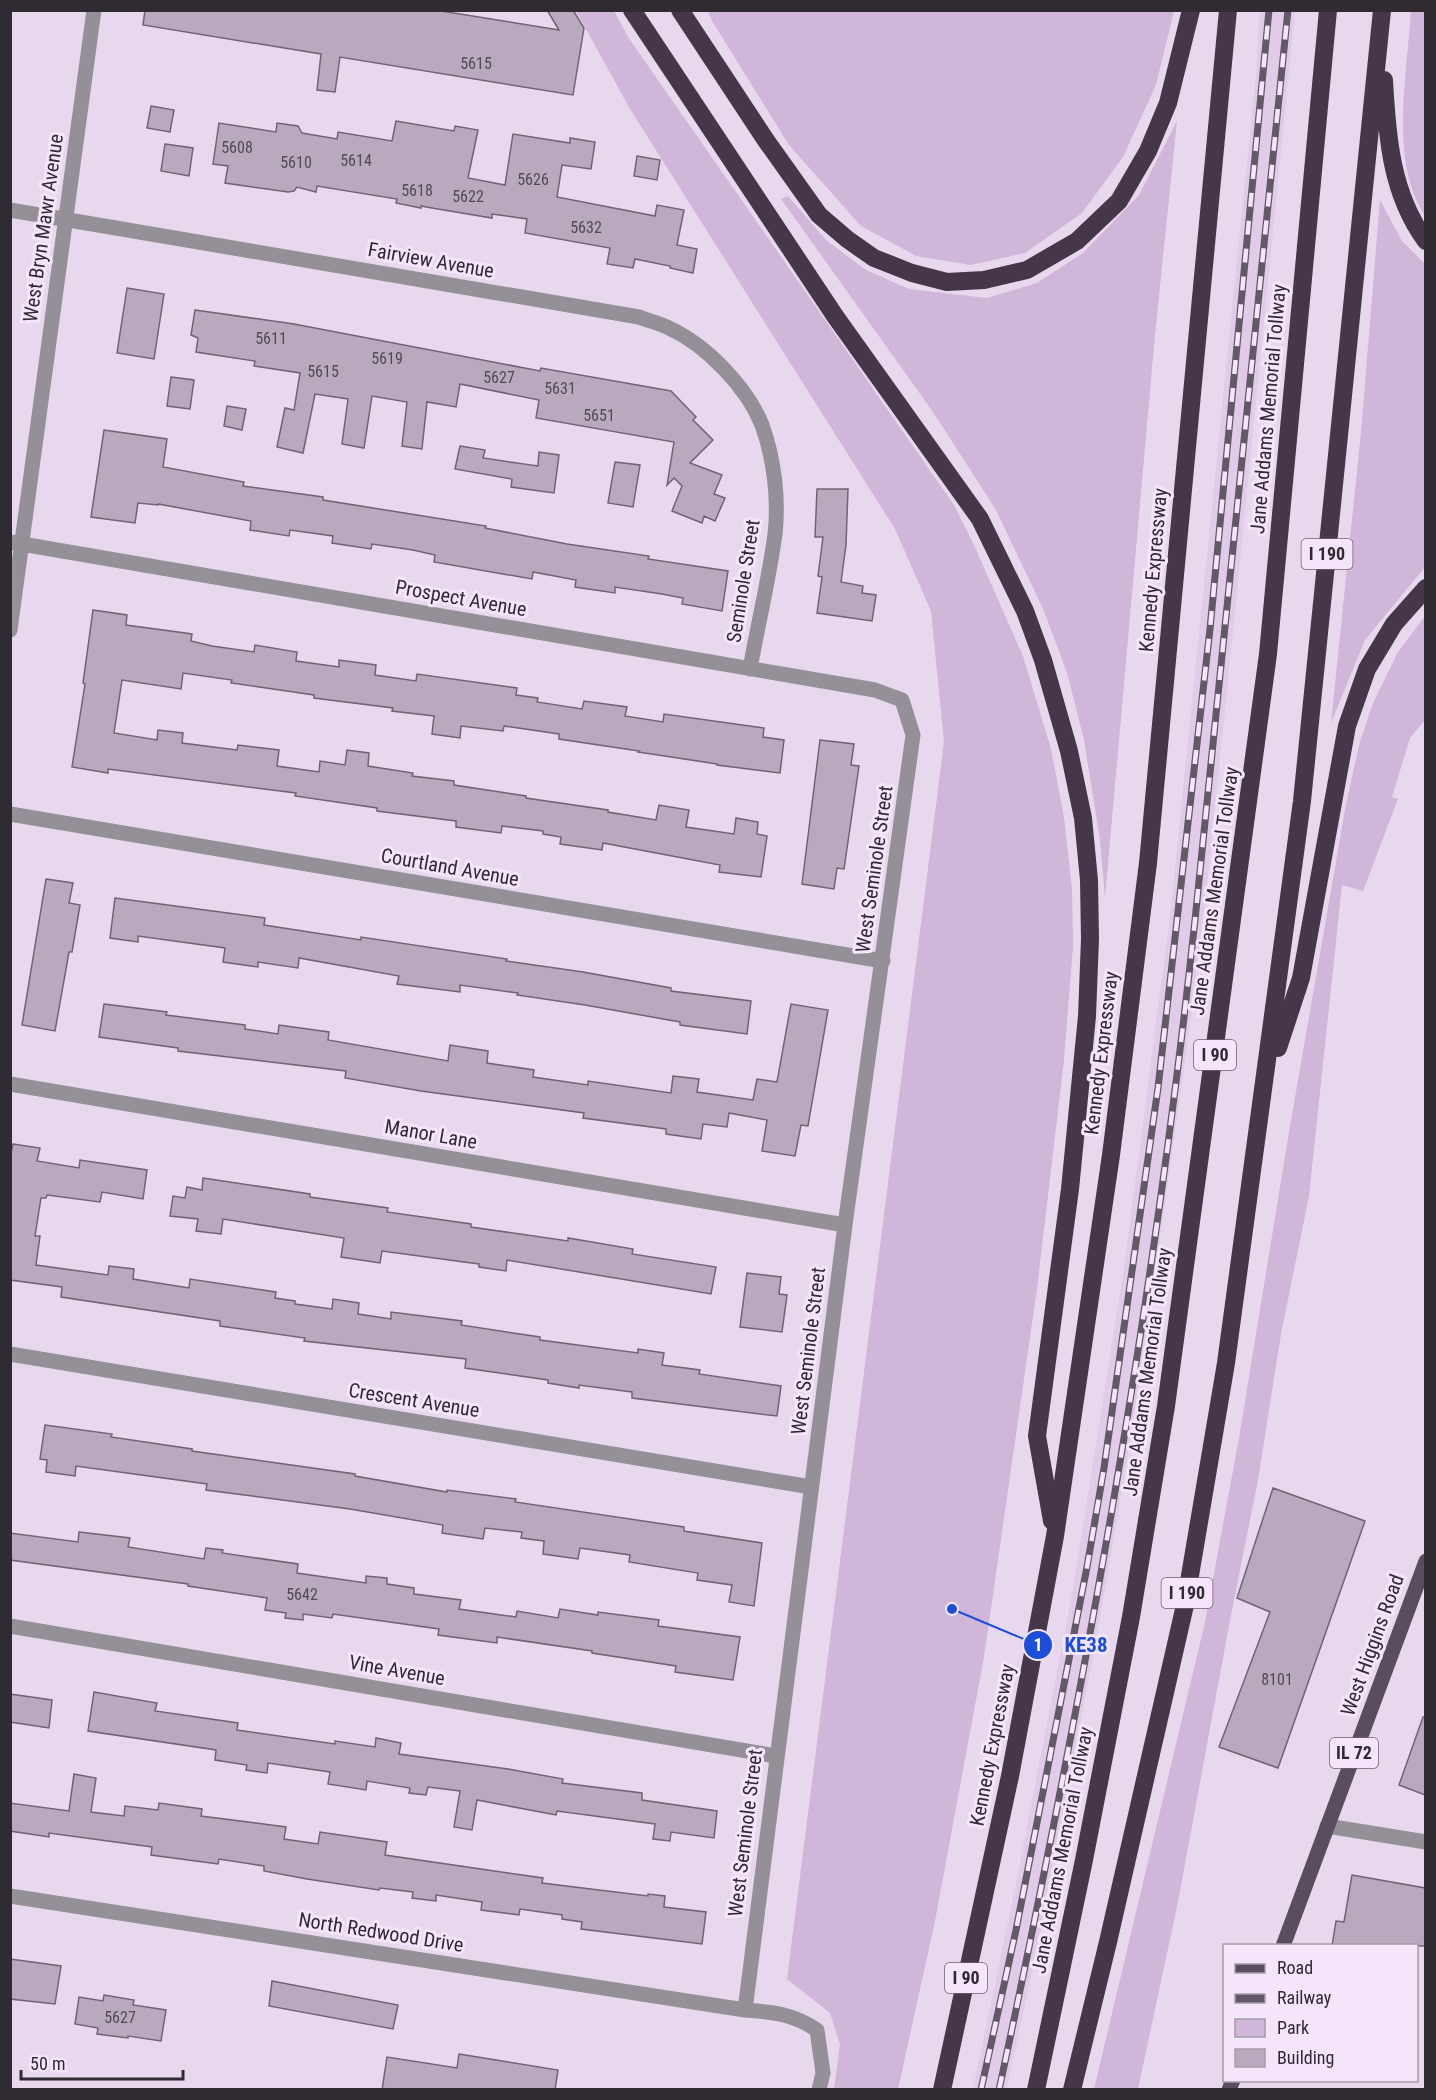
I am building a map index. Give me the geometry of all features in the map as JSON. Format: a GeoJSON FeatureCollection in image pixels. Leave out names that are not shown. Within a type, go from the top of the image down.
{"type":"FeatureCollection","features":[{"type":"Feature","properties":{"kind":"highway"},"geometry":{"type":"LineString","coordinates":[[632,10],[835,316],[980,519],[1025,611],[1043,660],[1066,740],[1083,818],[1089,880],[1090,939],[1087,1016],[1070,1189],[1037,1436],[1055,1536]]}},
{"type":"Feature","properties":{"kind":"highway"},"geometry":{"type":"LineString","coordinates":[[680,10],[765,139],[819,215],[874,258],[912,273],[947,282],[984,280],[1027,270],[1077,241],[1119,201],[1148,152],[1168,103],[1191,10]]}},
{"type":"Feature","properties":{"kind":"highway","name":"Kennedy Expressway"},"geometry":{"type":"LineString","coordinates":[[942,2090],[1010,1776],[1055,1536],[1111,1155],[1148,863],[1228,10]]}},
{"type":"Feature","properties":{"kind":"highway","name":"Jane Addams Memorial Tollway"},"geometry":{"type":"LineString","coordinates":[[1036,2090],[1082,1872],[1131,1617],[1166,1406],[1268,654],[1328,10]]}},
{"type":"Feature","properties":{"kind":"highway"},"geometry":{"type":"LineString","coordinates":[[1382,14],[1386,110],[1392,160],[1399,189],[1410,216],[1425,241]]}},
{"type":"Feature","properties":{"kind":"highway","name":"I 190"},"geometry":{"type":"LineString","coordinates":[[1072,2090],[1185,1605],[1226,1363],[1302,801],[1382,14]]}},
{"type":"Feature","properties":{"kind":"highway"},"geometry":{"type":"LineString","coordinates":[[1264,1090],[1301,978],[1347,726],[1367,669],[1394,624],[1425,588]]}},
{"type":"Feature","properties":{"kind":"main road","name":"West Higgins Road"},"geometry":{"type":"LineString","coordinates":[[1284,1944],[1425,1561]]}},
{"type":"Feature","properties":{"kind":"street","name":"West Bryn Mawr Avenue"},"geometry":{"type":"LineString","coordinates":[[10,630],[16,543],[66,218],[94,10]]}},
{"type":"Feature","properties":{"kind":"street","name":"Fairview Avenue"},"geometry":{"type":"LineString","coordinates":[[10,210],[639,317],[669,327],[700,347],[726,370],[762,424],[772,464]]}},
{"type":"Feature","properties":{"kind":"street","name":"Seminole Street"},"geometry":{"type":"LineString","coordinates":[[750,669],[775,533],[776,507],[772,464]]}},
{"type":"Feature","properties":{"kind":"street","name":"Prospect Avenue"},"geometry":{"type":"LineString","coordinates":[[16,543],[875,690],[902,700]]}},
{"type":"Feature","properties":{"kind":"street","name":"West Seminole Street"},"geometry":{"type":"LineString","coordinates":[[745,2010],[845,1225],[913,735],[902,700]]}},
{"type":"Feature","properties":{"kind":"street","name":"Courtland Avenue"},"geometry":{"type":"LineString","coordinates":[[10,814],[883,960]]}},
{"type":"Feature","properties":{"kind":"street","name":"Manor Lane"},"geometry":{"type":"LineString","coordinates":[[10,1084],[845,1225]]}},
{"type":"Feature","properties":{"kind":"street","name":"Crescent Avenue"},"geometry":{"type":"LineString","coordinates":[[10,1354],[811,1487]]}},
{"type":"Feature","properties":{"kind":"street","name":"Vine Avenue"},"geometry":{"type":"LineString","coordinates":[[10,1626],[776,1756]]}},
{"type":"Feature","properties":{"kind":"street"},"geometry":{"type":"LineString","coordinates":[[1327,1826],[1425,1842]]}},
{"type":"Feature","properties":{"kind":"street","name":"North Redwood Drive"},"geometry":{"type":"LineString","coordinates":[[10,1896],[745,2010],[780,2013],[803,2020],[817,2030],[823,2073],[819,2090]]}},
{"type":"Feature","properties":{"kind":"shaded area"},"geometry":{"type":"Polygon","coordinates":[[[1260,11],[1295,11],[1205,904],[1185,1062],[1139,1386],[1108,1574],[1051,1881],[1007,2089],[973,2089],[1072,1594],[1124,1268],[1171,908],[1256,74],[1260,11]]]}},
{"type":"Feature","properties":{"kind":"green space"},"geometry":{"type":"Polygon","coordinates":[[[576,11],[614,11],[628,37],[954,505],[1023,656],[1051,749],[1064,817],[1072,889],[1073,946],[1064,1060],[1037,1289],[984,1657],[935,1921],[898,2089],[834,2089],[840,2044],[830,2013],[787,1979],[944,742],[931,611],[895,529],[630,109],[576,11]]]}},
{"type":"Feature","properties":{"kind":"green space"},"geometry":{"type":"Polygon","coordinates":[[[708,11],[1174,11],[1156,85],[1123,157],[1082,213],[1025,253],[971,265],[916,256],[861,226],[789,145],[708,11]]]}},
{"type":"Feature","properties":{"kind":"green space"},"geometry":{"type":"Polygon","coordinates":[[[1411,11],[1425,11],[1425,216],[1414,194],[1407,170],[1404,144],[1404,89],[1411,11]]]}},
{"type":"Feature","properties":{"kind":"green space"},"geometry":{"type":"Polygon","coordinates":[[[1177,121],[1155,335],[1105,898],[1100,840],[1084,740],[1067,673],[1044,611],[996,510],[933,412],[781,199],[788,196],[826,240],[866,270],[909,289],[987,298],[1037,283],[1083,253],[1139,195],[1177,121]]]}},
{"type":"Feature","properties":{"kind":"green space"},"geometry":{"type":"Polygon","coordinates":[[[1380,200],[1402,241],[1425,264],[1425,567],[1365,640],[1331,723],[1361,432],[1380,200]]]}},
{"type":"Feature","properties":{"kind":"green space"},"geometry":{"type":"Polygon","coordinates":[[[1425,616],[1425,720],[1410,738],[1392,797],[1398,799],[1363,891],[1342,885],[1309,1196],[1281,1334],[1258,1480],[1178,1902],[1138,2089],[1094,2089],[1205,1622],[1239,1438],[1346,804],[1359,745],[1373,703],[1398,652],[1425,616]]]}},
{"type":"Feature","properties":{"kind":"building"},"geometry":{"type":"Polygon","coordinates":[[[145,10],[435,10],[559,30],[547,10],[573,10],[584,28],[573,95],[340,57],[335,92],[317,90],[321,54],[143,25],[145,10]]]}},
{"type":"Feature","properties":{"kind":"building"},"geometry":{"type":"Polygon","coordinates":[[[151,106],[174,110],[170,132],[147,128],[151,106]]]}},
{"type":"Feature","properties":{"kind":"building"},"geometry":{"type":"Polygon","coordinates":[[[396,121],[454,131],[455,126],[478,130],[468,178],[505,185],[513,134],[570,143],[570,138],[595,142],[591,169],[562,165],[557,197],[655,216],[657,205],[684,210],[677,245],[697,249],[693,273],[635,259],[633,268],[607,264],[610,248],[525,233],[527,219],[492,214],[492,218],[421,206],[421,208],[396,203],[397,199],[317,186],[316,192],[297,187],[294,191],[288,192],[225,183],[228,166],[213,164],[219,123],[276,132],[277,123],[298,126],[302,133],[337,139],[338,132],[392,141],[396,121]]]}},
{"type":"Feature","properties":{"kind":"building"},"geometry":{"type":"Polygon","coordinates":[[[165,144],[193,148],[189,176],[161,171],[165,144]]]}},
{"type":"Feature","properties":{"kind":"building"},"geometry":{"type":"Polygon","coordinates":[[[637,156],[660,160],[657,180],[634,176],[637,156]]]}},
{"type":"Feature","properties":{"kind":"building"},"geometry":{"type":"Polygon","coordinates":[[[127,288],[164,294],[154,359],[117,353],[127,288]]]}},
{"type":"Feature","properties":{"kind":"building"},"geometry":{"type":"Polygon","coordinates":[[[195,310],[294,324],[540,371],[541,368],[671,391],[696,417],[693,420],[713,440],[690,463],[722,475],[714,494],[725,498],[715,521],[704,516],[702,523],[672,511],[682,486],[674,478],[667,485],[674,442],[536,418],[539,400],[460,384],[456,407],[427,402],[422,449],[402,446],[407,402],[372,396],[364,448],[342,444],[348,399],[315,394],[303,453],[277,447],[285,408],[294,410],[300,373],[254,366],[255,361],[196,352],[198,338],[191,335],[195,310]]]}},
{"type":"Feature","properties":{"kind":"building"},"geometry":{"type":"Polygon","coordinates":[[[171,377],[194,380],[190,409],[167,406],[171,377]]]}},
{"type":"Feature","properties":{"kind":"building"},"geometry":{"type":"Polygon","coordinates":[[[227,406],[246,409],[242,430],[224,426],[227,406]]]}},
{"type":"Feature","properties":{"kind":"building"},"geometry":{"type":"Polygon","coordinates":[[[104,430],[167,439],[163,467],[244,482],[243,486],[323,497],[323,500],[486,526],[485,528],[567,544],[728,571],[722,611],[682,604],[683,598],[662,594],[615,587],[615,593],[575,587],[576,580],[533,572],[532,579],[434,562],[435,555],[413,550],[372,544],[371,549],[332,543],[333,536],[290,530],[289,536],[250,530],[251,521],[158,504],[138,503],[135,523],[91,517],[104,430]]]}},
{"type":"Feature","properties":{"kind":"building"},"geometry":{"type":"Polygon","coordinates":[[[460,446],[485,450],[483,458],[538,466],[539,452],[559,455],[554,493],[511,487],[512,479],[455,469],[460,446]]]}},
{"type":"Feature","properties":{"kind":"building"},"geometry":{"type":"Polygon","coordinates":[[[615,462],[640,465],[633,507],[608,503],[615,462]]]}},
{"type":"Feature","properties":{"kind":"building"},"geometry":{"type":"Polygon","coordinates":[[[817,489],[848,489],[846,545],[841,582],[863,586],[862,593],[876,595],[872,621],[817,613],[822,577],[818,576],[823,537],[815,537],[817,489]]]}},
{"type":"Feature","properties":{"kind":"building"},"geometry":{"type":"Polygon","coordinates":[[[93,610],[127,615],[126,625],[192,634],[191,641],[212,646],[254,652],[255,645],[297,652],[296,661],[339,667],[339,660],[376,665],[375,675],[416,681],[417,674],[517,688],[516,695],[538,698],[537,702],[582,709],[584,701],[627,707],[625,716],[663,722],[664,714],[764,728],[763,737],[784,740],[780,773],[559,739],[559,734],[504,726],[503,731],[461,726],[460,738],[432,734],[434,716],[392,711],[393,708],[314,698],[314,695],[231,683],[232,680],[183,673],[181,689],[122,680],[114,733],[157,740],[158,730],[183,733],[182,743],[237,750],[238,745],[279,750],[277,766],[319,772],[320,761],[345,765],[347,750],[369,753],[368,766],[413,773],[412,776],[454,781],[454,785],[526,796],[526,798],[608,810],[608,812],[656,820],[659,805],[689,810],[686,827],[734,834],[736,818],[758,822],[757,834],[767,836],[761,877],[719,872],[720,865],[603,843],[602,850],[560,844],[561,837],[543,834],[543,831],[502,826],[501,833],[456,827],[456,821],[377,811],[377,808],[295,796],[296,793],[108,769],[108,773],[72,767],[85,684],[83,683],[93,610]]]}},
{"type":"Feature","properties":{"kind":"building"},"geometry":{"type":"Polygon","coordinates":[[[820,740],[854,744],[851,765],[859,766],[844,869],[837,868],[834,889],[802,884],[820,740]]]}},
{"type":"Feature","properties":{"kind":"building"},"geometry":{"type":"Polygon","coordinates":[[[46,879],[73,883],[69,903],[80,905],[55,1031],[22,1025],[46,879]]]}},
{"type":"Feature","properties":{"kind":"building"},"geometry":{"type":"Polygon","coordinates":[[[115,898],[265,918],[264,925],[507,959],[506,961],[671,988],[671,991],[751,1001],[747,1034],[680,1025],[680,1022],[517,995],[518,993],[460,985],[460,992],[397,984],[399,976],[299,958],[298,968],[258,962],[258,967],[223,962],[225,948],[138,936],[138,942],[110,938],[115,898]]]}},
{"type":"Feature","properties":{"kind":"building"},"geometry":{"type":"Polygon","coordinates":[[[104,1004],[245,1025],[245,1029],[278,1034],[279,1025],[329,1032],[328,1040],[448,1061],[450,1045],[488,1051],[487,1063],[534,1070],[533,1077],[588,1085],[588,1081],[671,1093],[673,1076],[699,1079],[697,1092],[753,1100],[757,1079],[777,1082],[791,1004],[828,1010],[808,1126],[801,1125],[795,1156],[762,1151],[767,1120],[729,1113],[727,1127],[703,1124],[701,1139],[666,1134],[666,1129],[583,1118],[584,1113],[421,1091],[345,1078],[346,1071],[178,1051],[178,1048],[99,1037],[104,1004]]]}},
{"type":"Feature","properties":{"kind":"building"},"geometry":{"type":"Polygon","coordinates":[[[13,1144],[40,1148],[37,1161],[79,1168],[80,1160],[147,1170],[143,1199],[102,1192],[100,1202],[47,1195],[46,1198],[41,1198],[35,1236],[40,1236],[36,1265],[108,1275],[109,1266],[134,1269],[133,1279],[189,1288],[190,1279],[276,1292],[275,1298],[295,1301],[295,1304],[332,1309],[333,1299],[359,1303],[358,1314],[391,1319],[391,1312],[462,1321],[461,1325],[540,1337],[540,1340],[638,1353],[638,1349],[664,1353],[662,1365],[700,1370],[699,1374],[781,1386],[777,1416],[632,1398],[632,1392],[579,1385],[579,1388],[548,1383],[548,1380],[465,1368],[466,1359],[304,1341],[305,1338],[220,1326],[220,1321],[61,1297],[62,1287],[10,1280],[10,1157],[13,1144]]]}},
{"type":"Feature","properties":{"kind":"building"},"geometry":{"type":"Polygon","coordinates":[[[203,1178],[388,1208],[387,1212],[471,1224],[471,1227],[568,1241],[568,1238],[633,1249],[632,1254],[716,1267],[711,1294],[507,1260],[506,1271],[479,1267],[479,1264],[382,1251],[380,1263],[341,1257],[344,1238],[223,1219],[221,1234],[196,1231],[198,1219],[170,1216],[173,1196],[185,1198],[187,1187],[202,1190],[203,1178]]]}},
{"type":"Feature","properties":{"kind":"building"},"geometry":{"type":"Polygon","coordinates":[[[747,1273],[781,1277],[779,1294],[787,1295],[782,1332],[740,1327],[747,1273]]]}},
{"type":"Feature","properties":{"kind":"building"},"geometry":{"type":"Polygon","coordinates":[[[45,1425],[112,1434],[111,1437],[192,1449],[192,1451],[355,1474],[355,1476],[447,1492],[447,1490],[516,1499],[515,1502],[684,1527],[684,1531],[762,1543],[754,1606],[729,1602],[732,1585],[697,1580],[698,1573],[629,1562],[630,1555],[580,1548],[578,1559],[543,1554],[544,1541],[521,1538],[522,1532],[485,1528],[483,1539],[442,1533],[443,1525],[350,1509],[206,1490],[207,1484],[76,1466],[75,1476],[46,1472],[47,1460],[40,1459],[45,1425]]]}},
{"type":"Feature","properties":{"kind":"building"},"geometry":{"type":"Polygon","coordinates":[[[1273,1488],[1365,1521],[1278,1768],[1219,1747],[1270,1612],[1237,1598],[1273,1488]]]}},
{"type":"Feature","properties":{"kind":"building"},"geometry":{"type":"Polygon","coordinates":[[[79,1532],[130,1538],[128,1547],[204,1559],[206,1548],[223,1550],[222,1553],[298,1564],[297,1573],[366,1583],[366,1576],[387,1578],[387,1584],[414,1588],[414,1594],[461,1600],[459,1609],[516,1617],[517,1611],[558,1618],[560,1609],[598,1615],[598,1612],[659,1620],[658,1626],[740,1637],[733,1680],[675,1672],[676,1666],[592,1653],[592,1651],[497,1637],[497,1643],[438,1635],[439,1629],[333,1614],[332,1618],[303,1614],[303,1620],[285,1618],[286,1613],[265,1610],[267,1598],[188,1586],[188,1584],[10,1560],[10,1533],[78,1542],[79,1532]]]}},
{"type":"Feature","properties":{"kind":"building"},"geometry":{"type":"Polygon","coordinates":[[[94,1692],[157,1703],[155,1711],[238,1723],[237,1730],[335,1744],[335,1741],[375,1747],[376,1738],[401,1743],[399,1754],[508,1769],[563,1779],[562,1783],[642,1793],[642,1800],[717,1811],[714,1838],[671,1832],[670,1841],[653,1839],[655,1824],[557,1811],[556,1815],[477,1800],[472,1830],[454,1827],[460,1791],[428,1787],[426,1795],[409,1793],[410,1788],[367,1781],[366,1790],[328,1784],[330,1772],[268,1763],[267,1773],[246,1770],[247,1765],[215,1760],[216,1750],[88,1731],[94,1692]]]}},
{"type":"Feature","properties":{"kind":"building"},"geometry":{"type":"Polygon","coordinates":[[[10,1694],[52,1700],[49,1728],[10,1722],[10,1694]]]}},
{"type":"Feature","properties":{"kind":"building"},"geometry":{"type":"Polygon","coordinates":[[[1423,1717],[1425,1717],[1425,1795],[1399,1785],[1423,1717]]]}},
{"type":"Feature","properties":{"kind":"building"},"geometry":{"type":"Polygon","coordinates":[[[74,1774],[96,1778],[91,1812],[124,1816],[125,1806],[158,1810],[159,1803],[202,1809],[201,1816],[286,1827],[284,1839],[318,1844],[320,1832],[387,1842],[385,1855],[543,1878],[542,1883],[665,1896],[664,1907],[706,1912],[702,1944],[581,1929],[582,1922],[562,1919],[562,1915],[520,1909],[519,1915],[481,1910],[482,1902],[436,1895],[436,1901],[412,1898],[413,1892],[380,1888],[379,1890],[307,1879],[264,1871],[264,1866],[219,1859],[218,1864],[151,1855],[152,1847],[49,1833],[49,1837],[10,1831],[10,1803],[69,1811],[74,1774]]]}},
{"type":"Feature","properties":{"kind":"building"},"geometry":{"type":"Polygon","coordinates":[[[1352,1875],[1425,1888],[1425,1946],[1418,1946],[1418,1944],[1332,1944],[1336,1921],[1344,1922],[1352,1875]]]}},
{"type":"Feature","properties":{"kind":"building"},"geometry":{"type":"Polygon","coordinates":[[[10,1959],[61,1966],[55,2004],[10,1999],[10,1959]]]}},
{"type":"Feature","properties":{"kind":"building"},"geometry":{"type":"Polygon","coordinates":[[[272,1981],[398,2005],[393,2029],[269,2006],[272,1981]]]}},
{"type":"Feature","properties":{"kind":"building"},"geometry":{"type":"Polygon","coordinates":[[[104,1995],[134,2000],[133,2005],[166,2010],[161,2041],[97,2034],[98,2028],[75,2024],[79,1997],[103,2001],[104,1995]]]}},
{"type":"Feature","properties":{"kind":"building"},"geometry":{"type":"Polygon","coordinates":[[[459,2054],[558,2070],[555,2090],[382,2090],[387,2057],[457,2068],[459,2054]]]}},
{"type":"Feature","properties":{"kind":"railway"},"geometry":{"type":"LineString","coordinates":[[981,2090],[1016,1930],[1087,1567],[1104,1468],[1158,1088],[1210,629],[1269,10]]}},
{"type":"Feature","properties":{"kind":"railway"},"geometry":{"type":"LineString","coordinates":[[999,2090],[1030,1945],[1086,1653],[1136,1361],[1158,1214],[1195,920],[1288,10]]}},
{"type":"Feature","properties":{"kind":"place","name":"KE38"},"geometry":{"type":"Point","coordinates":[952,1609]}}]}
